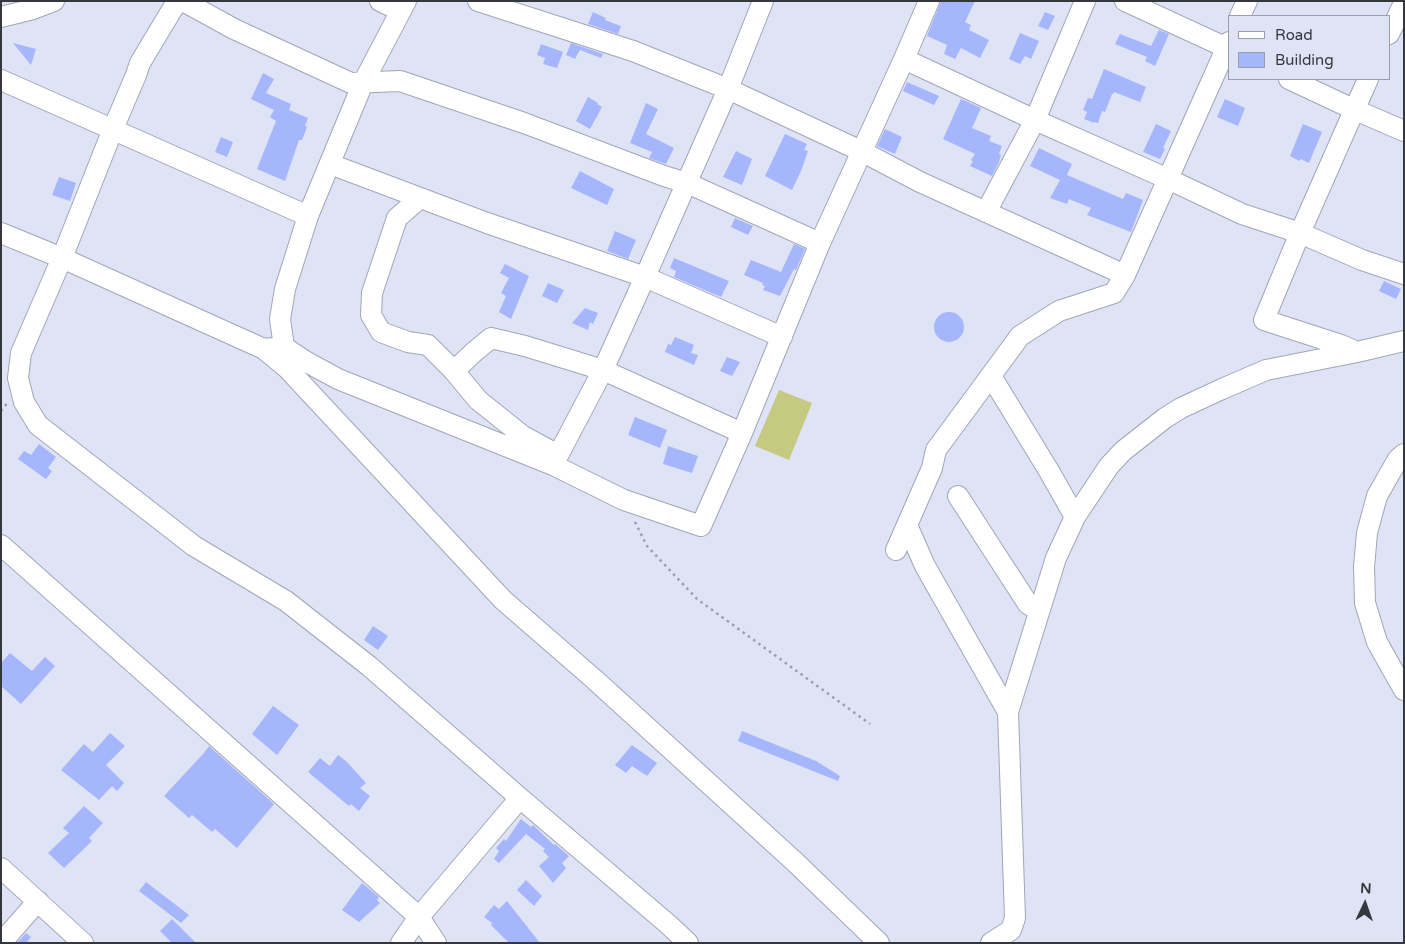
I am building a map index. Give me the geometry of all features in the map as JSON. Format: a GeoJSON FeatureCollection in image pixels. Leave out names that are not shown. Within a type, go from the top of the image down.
{"type":"FeatureCollection","features":[{"type":"Feature","properties":{"kind":"street"},"geometry":{"type":"LineString","coordinates":[[1,16],[33,9],[54,1]]}},
{"type":"Feature","properties":{"kind":"street"},"geometry":{"type":"LineString","coordinates":[[179,1],[140,63],[62,258],[20,352],[18,378],[24,402],[38,425],[194,546],[286,601],[369,666],[688,943]]}},
{"type":"Feature","properties":{"kind":"street"},"geometry":{"type":"LineString","coordinates":[[183,1],[234,29],[351,83],[400,81],[524,123],[687,183],[820,243]]}},
{"type":"Feature","properties":{"kind":"street"},"geometry":{"type":"LineString","coordinates":[[380,1],[404,6],[364,83],[308,216],[285,289],[274,348],[288,368],[503,600],[594,678],[879,943]]}},
{"type":"Feature","properties":{"kind":"street"},"geometry":{"type":"LineString","coordinates":[[478,1],[633,51],[728,89],[861,151],[920,182],[1125,275]]}},
{"type":"Feature","properties":{"kind":"street"},"geometry":{"type":"LineString","coordinates":[[555,460],[603,370],[728,89],[763,1]]}},
{"type":"Feature","properties":{"kind":"street"},"geometry":{"type":"LineString","coordinates":[[420,198],[397,218],[372,293],[371,315],[381,332],[408,342],[428,345],[454,371],[478,400],[555,460],[624,500],[701,526],[742,433],[820,243],[929,1]]}},
{"type":"Feature","properties":{"kind":"street"},"geometry":{"type":"LineString","coordinates":[[986,212],[1035,120],[1085,1]]}},
{"type":"Feature","properties":{"kind":"street"},"geometry":{"type":"LineString","coordinates":[[896,550],[932,468],[936,450],[1020,336],[1059,311],[1114,293],[1125,275],[1228,47],[1125,1]]}},
{"type":"Feature","properties":{"kind":"street"},"geometry":{"type":"LineString","coordinates":[[1240,15],[1247,1]]}},
{"type":"Feature","properties":{"kind":"street"},"geometry":{"type":"LineString","coordinates":[[1390,32],[1404,2]]}},
{"type":"Feature","properties":{"kind":"street"},"geometry":{"type":"LineString","coordinates":[[904,59],[1242,214],[1300,233],[1362,260],[1404,274]]}},
{"type":"Feature","properties":{"kind":"street"},"geometry":{"type":"LineString","coordinates":[[1,80],[308,216]]}},
{"type":"Feature","properties":{"kind":"street"},"geometry":{"type":"LineString","coordinates":[[1292,80],[1353,110],[1404,131]]}},
{"type":"Feature","properties":{"kind":"street"},"geometry":{"type":"LineString","coordinates":[[1356,352],[1341,345],[1264,320],[1368,80]]}},
{"type":"Feature","properties":{"kind":"street"},"geometry":{"type":"LineString","coordinates":[[330,164],[487,223],[645,277],[782,336]]}},
{"type":"Feature","properties":{"kind":"street"},"geometry":{"type":"LineString","coordinates":[[1,232],[305,361],[338,379],[555,460]]}},
{"type":"Feature","properties":{"kind":"street"},"geometry":{"type":"LineString","coordinates":[[454,371],[491,338],[525,346],[603,370],[742,433]]}},
{"type":"Feature","properties":{"kind":"street"},"geometry":{"type":"LineString","coordinates":[[991,943],[1011,930],[1015,918],[1008,712],[1056,558],[1075,518],[1109,466],[1123,451],[1181,408],[1266,370],[1404,341]]}},
{"type":"Feature","properties":{"kind":"street"},"geometry":{"type":"LineString","coordinates":[[991,376],[1050,471],[1075,518]]}},
{"type":"Feature","properties":{"kind":"street"},"geometry":{"type":"LineString","coordinates":[[1404,454],[1398,459],[1377,496],[1367,533],[1364,567],[1365,603],[1377,642],[1404,690]]}},
{"type":"Feature","properties":{"kind":"street"},"geometry":{"type":"LineString","coordinates":[[958,496],[1028,604],[1039,612]]}},
{"type":"Feature","properties":{"kind":"street"},"geometry":{"type":"LineString","coordinates":[[907,525],[925,566],[1008,712]]}},
{"type":"Feature","properties":{"kind":"street"},"geometry":{"type":"LineString","coordinates":[[1,546],[419,916],[436,943]]}},
{"type":"Feature","properties":{"kind":"street"},"geometry":{"type":"LineString","coordinates":[[401,943],[419,916],[520,798]]}},
{"type":"Feature","properties":{"kind":"street"},"geometry":{"type":"LineString","coordinates":[[1,868],[83,943]]}},
{"type":"Feature","properties":{"kind":"street"},"geometry":{"type":"LineString","coordinates":[[1,943],[38,901]]}},
{"type":"Feature","properties":{"kind":"path"},"geometry":{"type":"LineString","coordinates":[[624,500],[647,546],[697,599],[870,724]]}},
{"type":"Feature","properties":{"kind":"green space"},"geometry":{"type":"Polygon","coordinates":[[[779,390],[812,403],[789,460],[755,446],[779,390]]]}},
{"type":"Feature","properties":{"kind":"building"},"geometry":{"type":"Polygon","coordinates":[[[941,1],[975,1],[965,22],[971,25],[969,30],[989,40],[980,58],[961,48],[955,59],[944,54],[947,45],[927,36],[941,1]]]}},
{"type":"Feature","properties":{"kind":"building"},"geometry":{"type":"Polygon","coordinates":[[[593,12],[606,18],[605,20],[621,26],[618,34],[588,24],[593,12]]]}},
{"type":"Feature","properties":{"kind":"building"},"geometry":{"type":"Polygon","coordinates":[[[1045,12],[1055,16],[1048,30],[1038,26],[1045,12]]]}},
{"type":"Feature","properties":{"kind":"building"},"geometry":{"type":"Polygon","coordinates":[[[1159,30],[1169,34],[1155,66],[1145,61],[1147,57],[1115,44],[1120,34],[1151,46],[1159,30]]]}},
{"type":"Feature","properties":{"kind":"building"},"geometry":{"type":"Polygon","coordinates":[[[1020,33],[1039,41],[1031,59],[1025,56],[1020,64],[1009,59],[1020,33]]]}},
{"type":"Feature","properties":{"kind":"building"},"geometry":{"type":"Polygon","coordinates":[[[13,43],[36,49],[31,65],[13,43]]]}},
{"type":"Feature","properties":{"kind":"building"},"geometry":{"type":"Polygon","coordinates":[[[571,43],[603,54],[601,58],[580,50],[575,59],[566,55],[571,43]]]}},
{"type":"Feature","properties":{"kind":"building"},"geometry":{"type":"Polygon","coordinates":[[[541,44],[563,52],[557,68],[543,64],[545,58],[537,55],[541,44]]]}},
{"type":"Feature","properties":{"kind":"building"},"geometry":{"type":"Polygon","coordinates":[[[1104,69],[1146,87],[1140,102],[1114,92],[1105,112],[1102,111],[1098,123],[1094,123],[1084,119],[1087,112],[1083,110],[1088,98],[1092,99],[1104,69]]]}},
{"type":"Feature","properties":{"kind":"building"},"geometry":{"type":"Polygon","coordinates":[[[263,73],[274,79],[266,93],[291,104],[289,110],[308,118],[305,126],[307,127],[302,140],[299,140],[285,181],[257,169],[276,121],[270,117],[274,110],[251,99],[263,73]]]}},
{"type":"Feature","properties":{"kind":"building"},"geometry":{"type":"Polygon","coordinates":[[[907,82],[939,96],[934,105],[903,91],[907,82]]]}},
{"type":"Feature","properties":{"kind":"building"},"geometry":{"type":"Polygon","coordinates":[[[588,97],[602,107],[590,129],[576,121],[588,97]]]}},
{"type":"Feature","properties":{"kind":"building"},"geometry":{"type":"Polygon","coordinates":[[[961,99],[981,108],[972,128],[991,136],[989,141],[1002,146],[999,162],[992,176],[970,166],[975,154],[943,139],[961,99]]]}},
{"type":"Feature","properties":{"kind":"building"},"geometry":{"type":"Polygon","coordinates":[[[1225,99],[1245,108],[1238,126],[1217,117],[1225,99]]]}},
{"type":"Feature","properties":{"kind":"building"},"geometry":{"type":"Polygon","coordinates":[[[646,103],[658,109],[646,134],[674,148],[666,164],[649,158],[652,152],[630,143],[646,103]]]}},
{"type":"Feature","properties":{"kind":"building"},"geometry":{"type":"Polygon","coordinates":[[[1156,124],[1171,131],[1160,159],[1143,152],[1156,124]]]}},
{"type":"Feature","properties":{"kind":"building"},"geometry":{"type":"Polygon","coordinates":[[[1303,124],[1322,132],[1309,163],[1301,159],[1299,161],[1290,156],[1303,124]]]}},
{"type":"Feature","properties":{"kind":"building"},"geometry":{"type":"Polygon","coordinates":[[[885,129],[902,137],[895,154],[877,146],[885,129]]]}},
{"type":"Feature","properties":{"kind":"building"},"geometry":{"type":"Polygon","coordinates":[[[785,134],[807,144],[804,150],[808,151],[792,190],[765,176],[785,134]]]}},
{"type":"Feature","properties":{"kind":"building"},"geometry":{"type":"Polygon","coordinates":[[[221,137],[233,142],[227,157],[215,152],[221,137]]]}},
{"type":"Feature","properties":{"kind":"building"},"geometry":{"type":"Polygon","coordinates":[[[1039,148],[1072,164],[1067,175],[1123,199],[1126,193],[1143,200],[1131,232],[1087,215],[1091,208],[1069,199],[1067,204],[1050,198],[1060,180],[1030,166],[1039,148]]]}},
{"type":"Feature","properties":{"kind":"building"},"geometry":{"type":"Polygon","coordinates":[[[736,151],[752,159],[742,185],[723,177],[736,151]]]}},
{"type":"Feature","properties":{"kind":"building"},"geometry":{"type":"Polygon","coordinates":[[[580,171],[614,189],[607,205],[571,188],[580,171]]]}},
{"type":"Feature","properties":{"kind":"building"},"geometry":{"type":"Polygon","coordinates":[[[59,177],[76,183],[70,201],[52,195],[59,177]]]}},
{"type":"Feature","properties":{"kind":"building"},"geometry":{"type":"Polygon","coordinates":[[[735,218],[753,226],[748,235],[731,227],[735,218]]]}},
{"type":"Feature","properties":{"kind":"building"},"geometry":{"type":"Polygon","coordinates":[[[615,231],[636,240],[628,259],[607,251],[615,231]]]}},
{"type":"Feature","properties":{"kind":"building"},"geometry":{"type":"Polygon","coordinates":[[[794,244],[805,249],[796,270],[794,269],[780,296],[763,290],[765,286],[762,285],[763,283],[744,275],[751,260],[781,272],[794,244]]]}},
{"type":"Feature","properties":{"kind":"building"},"geometry":{"type":"Polygon","coordinates":[[[674,258],[729,281],[721,297],[674,277],[676,271],[670,268],[674,258]]]}},
{"type":"Feature","properties":{"kind":"building"},"geometry":{"type":"Polygon","coordinates":[[[505,264],[529,276],[511,319],[499,312],[506,296],[501,293],[509,278],[500,273],[505,264]]]}},
{"type":"Feature","properties":{"kind":"building"},"geometry":{"type":"Polygon","coordinates":[[[1384,281],[1401,289],[1396,299],[1379,291],[1384,281]]]}},
{"type":"Feature","properties":{"kind":"building"},"geometry":{"type":"Polygon","coordinates":[[[548,283],[564,290],[557,303],[542,296],[548,283]]]}},
{"type":"Feature","properties":{"kind":"building"},"geometry":{"type":"Polygon","coordinates":[[[585,308],[598,313],[593,324],[590,322],[588,330],[572,323],[585,308]]]}},
{"type":"Feature","properties":{"kind":"building"},"geometry":{"type":"Polygon","coordinates":[[[949,312],[960,316],[964,327],[960,338],[949,342],[938,338],[934,327],[938,316],[949,312]]]}},
{"type":"Feature","properties":{"kind":"building"},"geometry":{"type":"Polygon","coordinates":[[[675,337],[694,345],[691,353],[698,355],[694,365],[665,352],[668,344],[671,345],[675,337]]]}},
{"type":"Feature","properties":{"kind":"building"},"geometry":{"type":"Polygon","coordinates":[[[727,357],[740,362],[732,376],[720,371],[727,357]]]}},
{"type":"Feature","properties":{"kind":"building"},"geometry":{"type":"Polygon","coordinates":[[[635,417],[667,430],[660,448],[628,435],[635,417]]]}},
{"type":"Feature","properties":{"kind":"building"},"geometry":{"type":"Polygon","coordinates":[[[39,444],[56,457],[48,468],[52,471],[46,479],[18,459],[24,451],[31,455],[39,444]]]}},
{"type":"Feature","properties":{"kind":"building"},"geometry":{"type":"Polygon","coordinates":[[[668,446],[698,456],[692,473],[663,464],[668,446]]]}},
{"type":"Feature","properties":{"kind":"building"},"geometry":{"type":"Polygon","coordinates":[[[373,626],[388,636],[378,650],[364,640],[373,626]]]}},
{"type":"Feature","properties":{"kind":"building"},"geometry":{"type":"Polygon","coordinates":[[[10,653],[32,671],[45,657],[55,666],[21,704],[1,686],[1,663],[10,653]]]}},
{"type":"Feature","properties":{"kind":"building"},"geometry":{"type":"Polygon","coordinates":[[[273,706],[299,725],[277,755],[252,734],[273,706]]]}},
{"type":"Feature","properties":{"kind":"building"},"geometry":{"type":"Polygon","coordinates":[[[742,731],[816,761],[840,776],[838,781],[738,741],[742,731]]]}},
{"type":"Feature","properties":{"kind":"building"},"geometry":{"type":"Polygon","coordinates":[[[110,733],[125,746],[106,765],[124,783],[117,791],[112,786],[99,800],[61,770],[84,744],[93,752],[110,733]]]}},
{"type":"Feature","properties":{"kind":"building"},"geometry":{"type":"Polygon","coordinates":[[[632,745],[657,763],[647,776],[632,766],[626,773],[615,765],[632,745]]]}},
{"type":"Feature","properties":{"kind":"building"},"geometry":{"type":"Polygon","coordinates":[[[209,746],[274,804],[237,848],[215,829],[212,832],[192,815],[189,818],[164,796],[209,746]]]}},
{"type":"Feature","properties":{"kind":"building"},"geometry":{"type":"Polygon","coordinates":[[[338,755],[366,783],[360,788],[370,796],[359,811],[351,804],[349,806],[308,772],[320,758],[330,766],[338,755]]]}},
{"type":"Feature","properties":{"kind":"building"},"geometry":{"type":"Polygon","coordinates":[[[84,806],[103,823],[89,838],[92,841],[64,868],[48,853],[69,833],[63,828],[84,806]]]}},
{"type":"Feature","properties":{"kind":"building"},"geometry":{"type":"Polygon","coordinates":[[[521,819],[531,827],[533,825],[569,856],[562,863],[566,868],[553,883],[539,866],[549,857],[543,851],[545,849],[526,834],[499,863],[494,859],[499,851],[496,848],[504,839],[506,841],[521,819]]]}},
{"type":"Feature","properties":{"kind":"building"},"geometry":{"type":"Polygon","coordinates":[[[526,880],[542,896],[534,906],[517,890],[526,880]]]}},
{"type":"Feature","properties":{"kind":"building"},"geometry":{"type":"Polygon","coordinates":[[[146,882],[189,915],[181,923],[139,891],[146,882]]]}},
{"type":"Feature","properties":{"kind":"building"},"geometry":{"type":"Polygon","coordinates":[[[362,883],[379,897],[377,900],[380,903],[359,922],[342,910],[362,883]]]}},
{"type":"Feature","properties":{"kind":"building"},"geometry":{"type":"Polygon","coordinates":[[[507,901],[540,943],[509,943],[491,925],[492,923],[484,917],[494,905],[499,909],[507,901]]]}},
{"type":"Feature","properties":{"kind":"building"},"geometry":{"type":"Polygon","coordinates":[[[172,919],[196,943],[172,943],[160,931],[172,919]]]}},
{"type":"Feature","properties":{"kind":"building"},"geometry":{"type":"Polygon","coordinates":[[[26,933],[31,937],[26,943],[17,943],[26,933]]]}}]}
